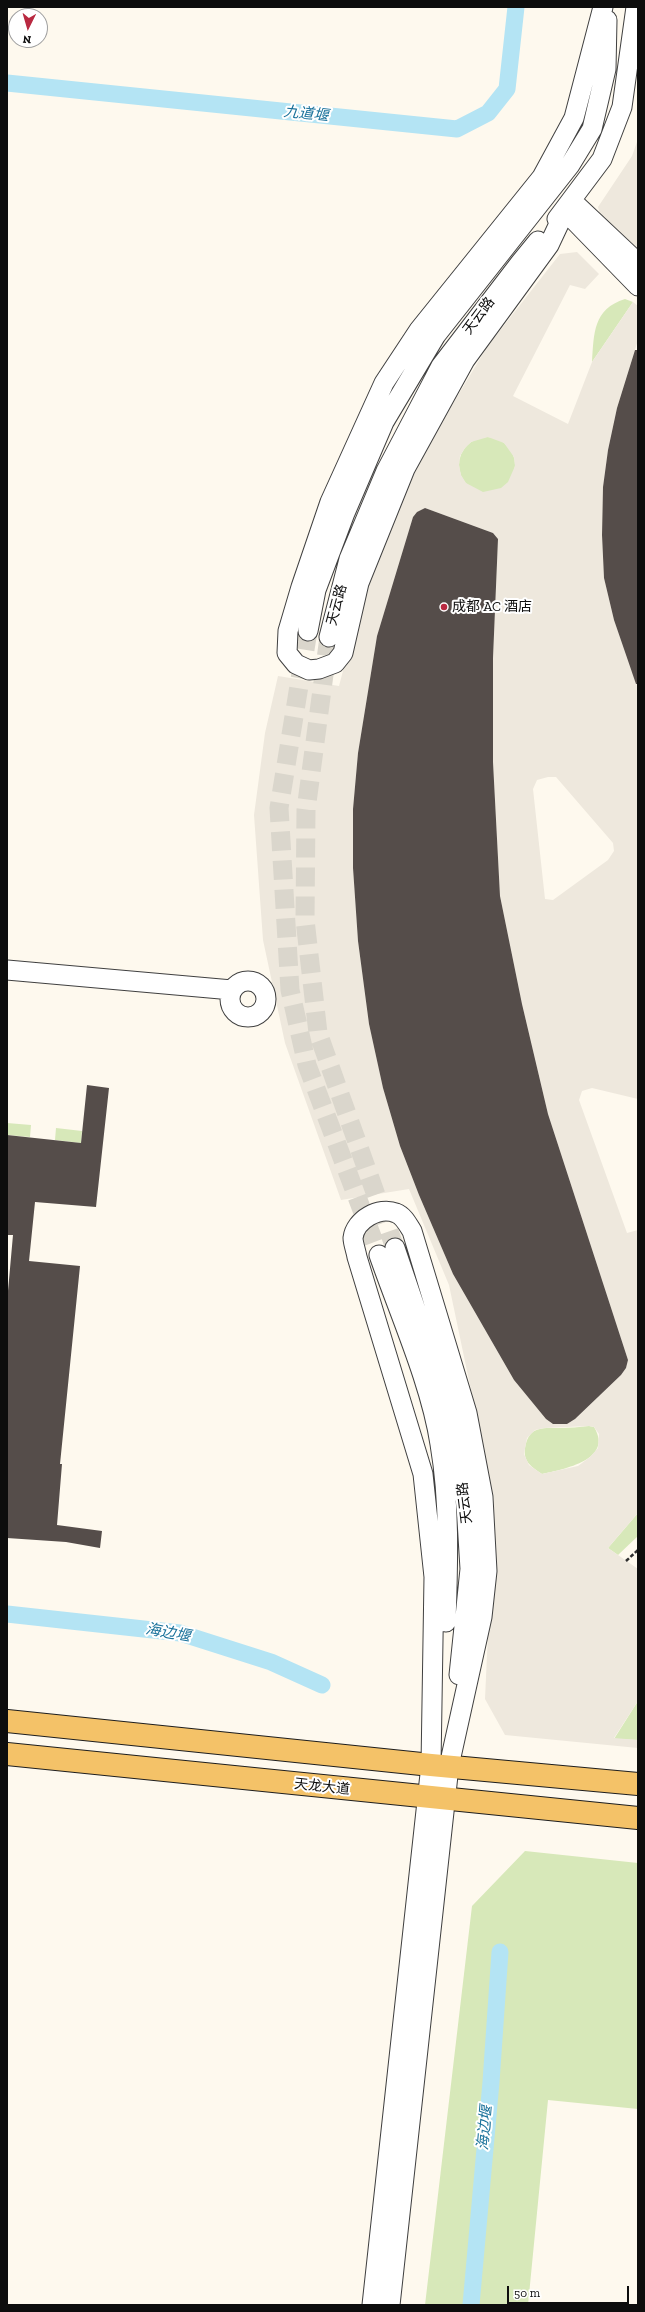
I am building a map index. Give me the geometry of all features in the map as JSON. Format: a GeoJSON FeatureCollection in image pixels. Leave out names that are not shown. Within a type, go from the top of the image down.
{"type":"FeatureCollection","features":[{"type":"Feature","properties":{"kind":"main road"},"geometry":{"type":"LineString","coordinates":[[7,1721],[440,1765],[634,1780]]}},
{"type":"Feature","properties":{"kind":"main road","name":"天龙大道"},"geometry":{"type":"LineString","coordinates":[[7,1754],[638,1818]]}},
{"type":"Feature","properties":{"kind":"street"},"geometry":{"type":"LineString","coordinates":[[569,206],[549,245],[465,360],[405,469],[359,583],[343,653],[335,663],[319,669],[309,670],[296,664],[287,653],[288,631],[300,587],[330,502],[378,396],[419,330],[542,177],[574,118],[603,7]]}},
{"type":"Feature","properties":{"kind":"street","name":"天云路"},"geometry":{"type":"LineString","coordinates":[[308,631],[316,590],[345,513],[384,422],[436,335],[570,165],[592,129],[606,69],[607,7]]}},
{"type":"Feature","properties":{"kind":"street","name":"天云路"},"geometry":{"type":"LineString","coordinates":[[329,637],[349,559],[386,470],[442,366],[520,263],[569,206],[602,159],[622,107],[636,7]]}},
{"type":"Feature","properties":{"kind":"street"},"geometry":{"type":"LineString","coordinates":[[569,206],[638,263]]}},
{"type":"Feature","properties":{"kind":"street"},"geometry":{"type":"LineString","coordinates":[[569,206],[638,286]]}},
{"type":"Feature","properties":{"kind":"street"},"geometry":{"type":"LineString","coordinates":[[7,970],[231,996],[7,982]]}},
{"type":"Feature","properties":{"kind":"street"},"geometry":{"type":"LineString","coordinates":[[372,2305],[440,1765],[434,1577],[423,1474],[357,1256],[353,1238],[360,1222],[376,1212],[396,1212],[404,1218],[412,1231],[467,1412],[483,1497],[487,1571],[482,1617],[440,1765]]}},
{"type":"Feature","properties":{"kind":"street","name":"天云路"},"geometry":{"type":"LineString","coordinates":[[387,1251],[450,1410],[466,1504],[470,1569],[440,1765]]}},
{"type":"Feature","properties":{"kind":"street"},"geometry":{"type":"LineString","coordinates":[[390,2305],[436,1798]]}},
{"type":"Feature","properties":{"kind":"path"},"geometry":{"type":"LineString","coordinates":[[626,1561],[638,1550]]}},
{"type":"Feature","properties":{"kind":"green space"},"geometry":{"type":"Polygon","coordinates":[[[625,299],[633,302],[592,362],[597,323],[601,316],[614,303],[625,299]]]}},
{"type":"Feature","properties":{"kind":"green space"},"geometry":{"type":"Polygon","coordinates":[[[487,437],[502,442],[510,450],[515,465],[510,480],[502,488],[487,493],[472,488],[464,480],[459,465],[464,450],[472,442],[487,437]]]}},
{"type":"Feature","properties":{"kind":"green space"},"geometry":{"type":"Polygon","coordinates":[[[7,1123],[31,1125],[30,1137],[7,1135],[7,1123]]]}},
{"type":"Feature","properties":{"kind":"green space"},"geometry":{"type":"Polygon","coordinates":[[[56,1128],[82,1131],[81,1143],[55,1140],[56,1128]]]}},
{"type":"Feature","properties":{"kind":"green space"},"geometry":{"type":"Polygon","coordinates":[[[594,1427],[598,1438],[597,1448],[592,1455],[584,1461],[573,1466],[542,1474],[527,1461],[525,1457],[525,1448],[529,1436],[533,1432],[547,1428],[594,1427]]]}},
{"type":"Feature","properties":{"kind":"green space"},"geometry":{"type":"Polygon","coordinates":[[[638,1513],[638,1536],[618,1555],[608,1548],[638,1513]]]}},
{"type":"Feature","properties":{"kind":"green space"},"geometry":{"type":"Polygon","coordinates":[[[638,1701],[638,1740],[614,1739],[638,1701]]]}},
{"type":"Feature","properties":{"kind":"green space"},"geometry":{"type":"Polygon","coordinates":[[[525,1851],[638,1863],[638,2109],[548,2100],[528,2305],[425,2305],[472,1906],[525,1851]]]}},
{"type":"Feature","properties":{"kind":"shaded area"},"geometry":{"type":"Polygon","coordinates":[[[638,139],[638,254],[601,218],[598,207],[632,156],[638,139]]]}},
{"type":"Feature","properties":{"kind":"shaded area"},"geometry":{"type":"Polygon","coordinates":[[[577,252],[599,274],[585,289],[570,285],[513,396],[568,424],[592,362],[633,302],[638,306],[638,340],[617,408],[608,450],[603,487],[602,535],[604,578],[614,620],[631,670],[638,682],[638,1099],[592,1088],[582,1091],[579,1100],[627,1233],[638,1230],[638,1513],[608,1548],[638,1569],[638,1701],[614,1738],[638,1740],[638,1748],[505,1735],[485,1699],[494,1500],[449,1285],[409,1189],[341,1200],[285,1043],[263,940],[254,815],[265,733],[278,676],[339,686],[354,629],[382,536],[410,475],[487,347],[560,254],[577,252]],[[488,437],[471,442],[460,456],[459,465],[461,475],[466,483],[483,492],[501,488],[508,482],[515,466],[514,457],[504,443],[488,437]],[[425,508],[417,512],[413,517],[377,636],[358,753],[353,809],[353,868],[358,941],[369,1024],[383,1088],[400,1146],[453,1274],[514,1380],[546,1419],[553,1424],[567,1424],[575,1419],[621,1375],[626,1368],[628,1360],[548,1114],[522,1004],[500,896],[493,762],[493,658],[498,539],[493,533],[425,508]],[[548,777],[537,780],[533,789],[545,899],[553,900],[608,860],[614,851],[613,843],[556,777],[548,777]],[[594,1427],[544,1428],[535,1430],[527,1438],[524,1454],[529,1465],[542,1474],[578,1466],[590,1457],[598,1448],[599,1434],[594,1427]]]}},
{"type":"Feature","properties":{"kind":"building"},"geometry":{"type":"Polygon","coordinates":[[[635,350],[638,350],[638,684],[636,684],[614,620],[604,578],[602,535],[603,487],[608,450],[617,408],[635,350]]]}},
{"type":"Feature","properties":{"kind":"building"},"geometry":{"type":"Polygon","coordinates":[[[425,508],[493,533],[498,539],[493,658],[493,762],[500,896],[522,1004],[548,1114],[628,1360],[626,1368],[621,1375],[575,1419],[567,1424],[553,1424],[546,1419],[514,1380],[453,1274],[400,1146],[383,1088],[369,1024],[358,941],[353,868],[353,809],[358,753],[377,636],[413,517],[417,512],[425,508]]]}},
{"type":"Feature","properties":{"kind":"building"},"geometry":{"type":"Polygon","coordinates":[[[87,1085],[109,1088],[96,1207],[35,1202],[29,1261],[80,1266],[60,1464],[62,1464],[57,1525],[102,1531],[100,1548],[66,1542],[7,1538],[7,1302],[13,1235],[7,1235],[7,1135],[81,1143],[87,1085]]]}},
{"type":"Feature","properties":{"kind":"waterway","name":"九道堰"},"geometry":{"type":"LineString","coordinates":[[7,83],[457,129],[488,113],[507,89],[516,7]]}},
{"type":"Feature","properties":{"kind":"waterway","name":"海边堰"},"geometry":{"type":"LineString","coordinates":[[7,1614],[180,1633],[271,1662],[322,1685]]}},
{"type":"Feature","properties":{"kind":"waterway","name":"海边堰"},"geometry":{"type":"LineString","coordinates":[[471,2305],[491,2082],[500,1952]]}},
{"type":"Feature","properties":{"kind":"tunnel"},"geometry":{"type":"LineString","coordinates":[[308,631],[279,808],[290,990],[307,1065],[379,1255]]}},
{"type":"Feature","properties":{"kind":"tunnel"},"geometry":{"type":"LineString","coordinates":[[329,637],[306,810],[305,920],[318,1033],[395,1248]]}},
{"type":"Feature","properties":{"kind":"place","name":"成都 AC 酒店"},"geometry":{"type":"Point","coordinates":[444,607]}}]}
